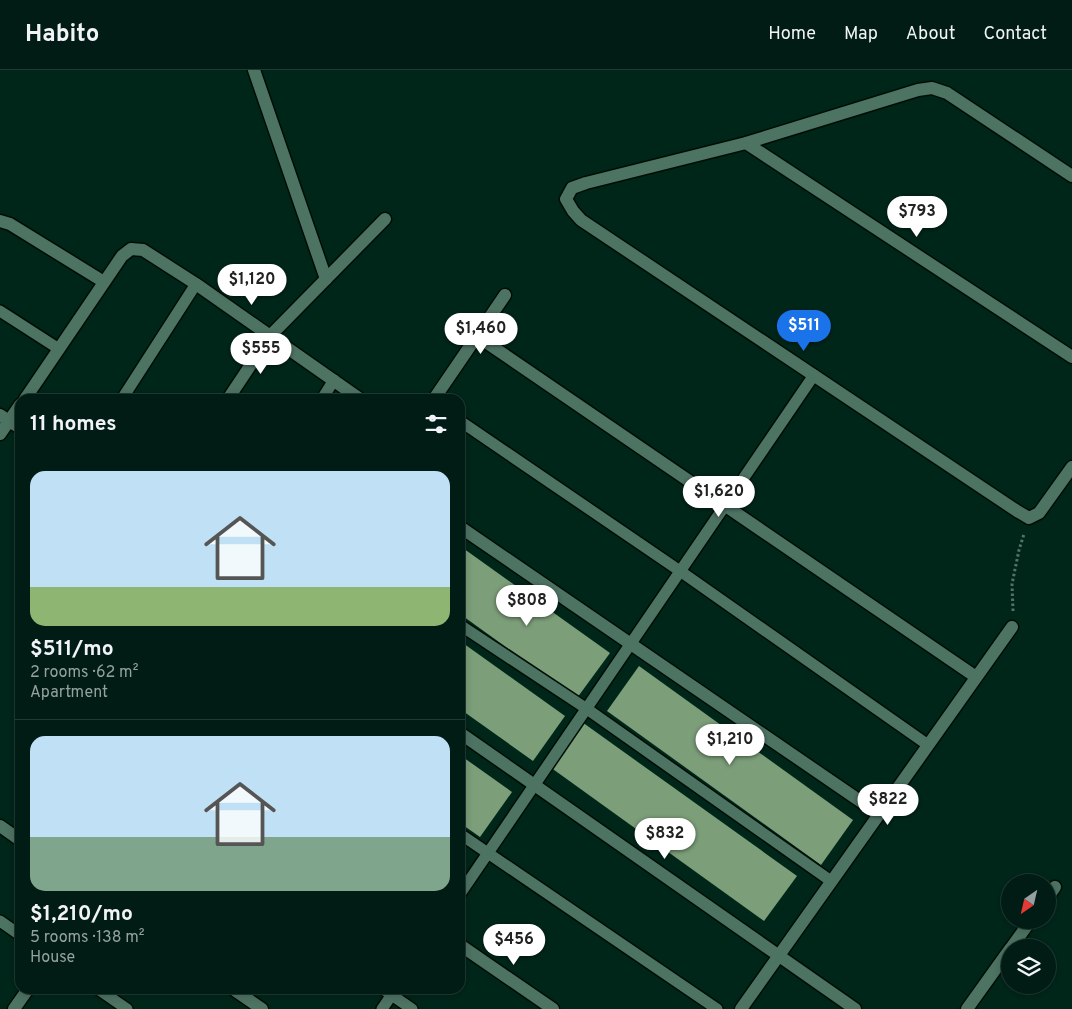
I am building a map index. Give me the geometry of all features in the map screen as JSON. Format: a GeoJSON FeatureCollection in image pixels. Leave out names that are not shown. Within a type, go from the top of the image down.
{"type":"FeatureCollection","features":[{"type":"Feature","properties":{"kind":"street"},"geometry":{"type":"LineString","coordinates":[[254,70],[326,279]]}},
{"type":"Feature","properties":{"kind":"street"},"geometry":{"type":"LineString","coordinates":[[1072,176],[947,94],[932,88],[918,90],[746,143],[586,183],[572,188],[566,198],[573,211],[581,220],[1029,518],[1039,514],[1072,467]]}},
{"type":"Feature","properties":{"kind":"street"},"geometry":{"type":"LineString","coordinates":[[746,143],[1072,357]]}},
{"type":"Feature","properties":{"kind":"street"},"geometry":{"type":"LineString","coordinates":[[231,394],[270,336],[384,219]]}},
{"type":"Feature","properties":{"kind":"street"},"geometry":{"type":"LineString","coordinates":[[0,221],[10,224],[104,282]]}},
{"type":"Feature","properties":{"kind":"street"},"geometry":{"type":"LineString","coordinates":[[28,394],[122,256],[131,249],[142,250],[196,284],[353,394]]}},
{"type":"Feature","properties":{"kind":"street"},"geometry":{"type":"LineString","coordinates":[[437,394],[505,295]]}},
{"type":"Feature","properties":{"kind":"street"},"geometry":{"type":"LineString","coordinates":[[477,336],[976,677]]}},
{"type":"Feature","properties":{"kind":"street"},"geometry":{"type":"LineString","coordinates":[[0,434],[10,421]]}},
{"type":"Feature","properties":{"kind":"street"},"geometry":{"type":"LineString","coordinates":[[465,530],[879,814]]}},
{"type":"Feature","properties":{"kind":"street"},"geometry":{"type":"LineString","coordinates":[[741,1009],[1012,627]]}},
{"type":"Feature","properties":{"kind":"street"},"geometry":{"type":"LineString","coordinates":[[465,736],[848,1007]]}},
{"type":"Feature","properties":{"kind":"street"},"geometry":{"type":"LineString","coordinates":[[0,826],[15,836]]}},
{"type":"Feature","properties":{"kind":"street"},"geometry":{"type":"LineString","coordinates":[[465,948],[553,1009]]}},
{"type":"Feature","properties":{"kind":"street"},"geometry":{"type":"LineString","coordinates":[[968,1009],[1001,962]]}},
{"type":"Feature","properties":{"kind":"street"},"geometry":{"type":"LineString","coordinates":[[14,1009],[24,994]]}},
{"type":"Feature","properties":{"kind":"street"},"geometry":{"type":"LineString","coordinates":[[240,994],[262,1009]]}},
{"type":"Feature","properties":{"kind":"lane"},"geometry":{"type":"LineString","coordinates":[[125,394],[196,284]]}},
{"type":"Feature","properties":{"kind":"lane"},"geometry":{"type":"LineString","coordinates":[[0,311],[59,349]]}},
{"type":"Feature","properties":{"kind":"lane"},"geometry":{"type":"LineString","coordinates":[[465,887],[814,375]]}},
{"type":"Feature","properties":{"kind":"lane"},"geometry":{"type":"LineString","coordinates":[[325,394],[334,380]]}},
{"type":"Feature","properties":{"kind":"lane"},"geometry":{"type":"LineString","coordinates":[[465,424],[928,744]]}},
{"type":"Feature","properties":{"kind":"lane"},"geometry":{"type":"LineString","coordinates":[[465,628],[587,709],[831,882]]}},
{"type":"Feature","properties":{"kind":"lane"},"geometry":{"type":"LineString","coordinates":[[465,837],[717,1009]]}},
{"type":"Feature","properties":{"kind":"lane"},"geometry":{"type":"LineString","coordinates":[[0,921],[15,932]]}},
{"type":"Feature","properties":{"kind":"lane"},"geometry":{"type":"LineString","coordinates":[[105,994],[127,1009]]}},
{"type":"Feature","properties":{"kind":"lane"},"geometry":{"type":"LineString","coordinates":[[382,1009],[389,994]]}},
{"type":"Feature","properties":{"kind":"lane"},"geometry":{"type":"LineString","coordinates":[[394,994],[412,1009]]}},
{"type":"Feature","properties":{"kind":"path"},"geometry":{"type":"LineString","coordinates":[[1012,627],[1014,606],[1012,584],[1029,518]]}},
{"type":"Feature","properties":{"kind":"building"},"geometry":{"type":"Polygon","coordinates":[[[465,550],[610,653],[577,698],[465,618],[465,550]]]}},
{"type":"Feature","properties":{"kind":"building"},"geometry":{"type":"Polygon","coordinates":[[[465,645],[565,716],[533,761],[465,713],[465,645]]]}},
{"type":"Feature","properties":{"kind":"building"},"geometry":{"type":"Polygon","coordinates":[[[639,666],[853,820],[821,865],[607,711],[639,666]]]}},
{"type":"Feature","properties":{"kind":"building"},"geometry":{"type":"Polygon","coordinates":[[[582,722],[797,876],[764,921],[550,767],[582,722]]]}},
{"type":"Feature","properties":{"kind":"building"},"geometry":{"type":"Polygon","coordinates":[[[465,759],[512,792],[480,837],[465,826],[465,759]]]}}]}
